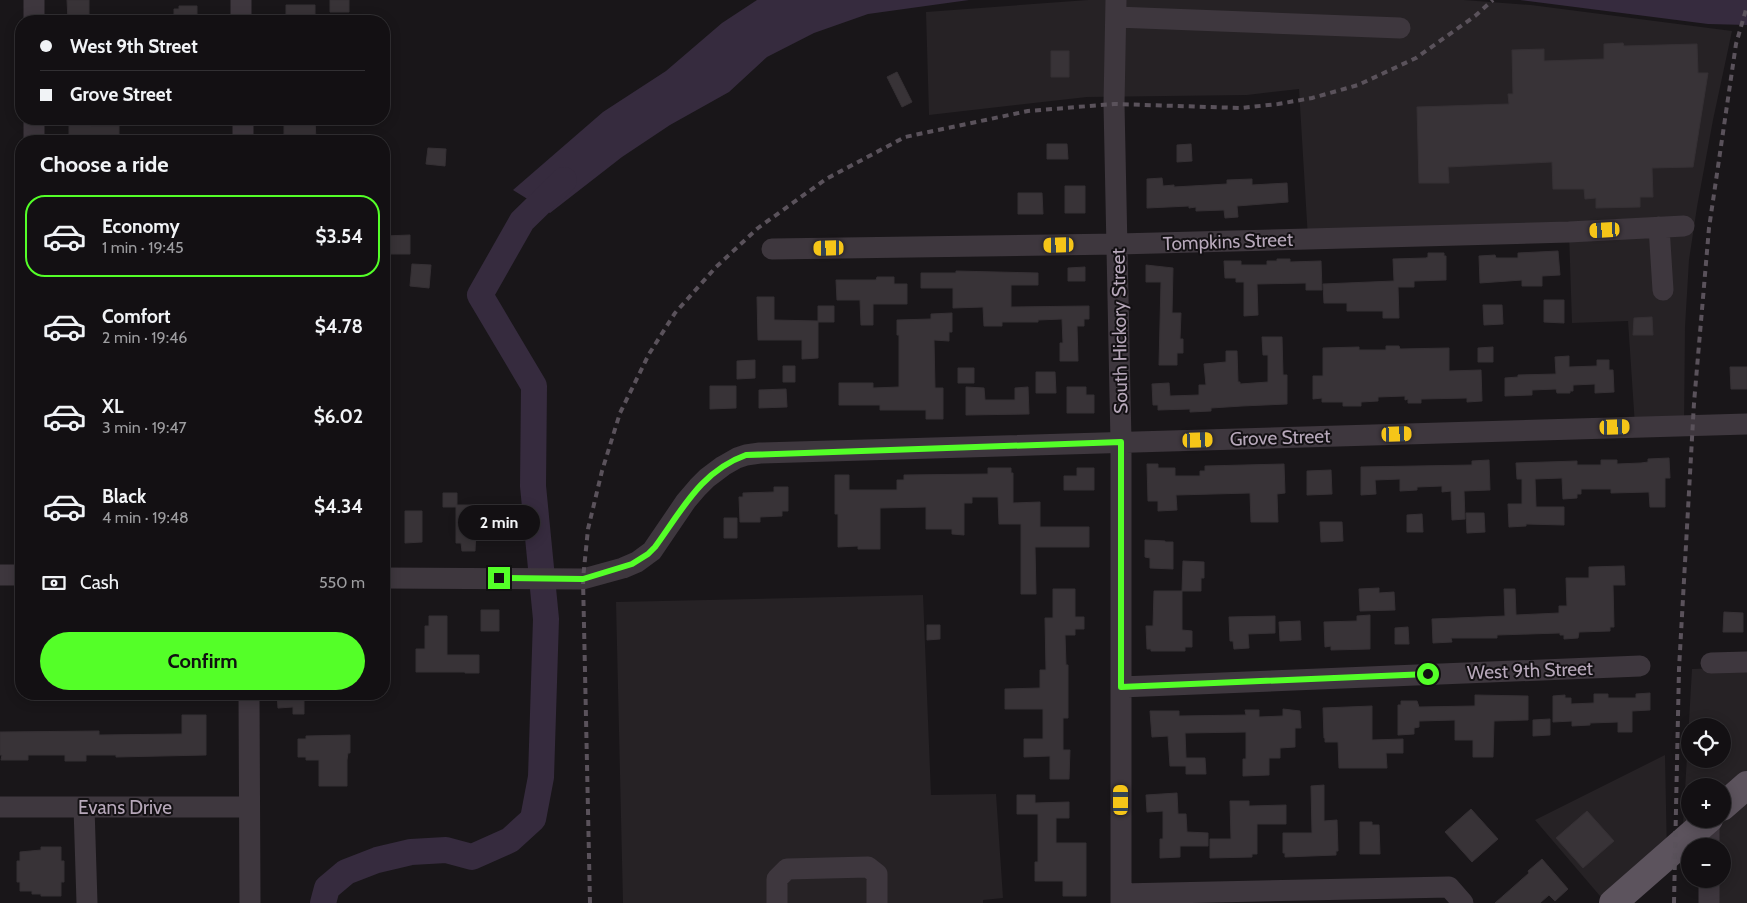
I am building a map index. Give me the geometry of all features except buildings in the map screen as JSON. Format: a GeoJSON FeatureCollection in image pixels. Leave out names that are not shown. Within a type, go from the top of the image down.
{"type":"FeatureCollection","features":[{"type":"Feature","properties":{"kind":"main road"},"geometry":{"type":"LineString","coordinates":[[1731,799],[1747,785]]}},
{"type":"Feature","properties":{"kind":"main road"},"geometry":{"type":"LineString","coordinates":[[1613,903],[1699,828]]}},
{"type":"Feature","properties":{"kind":"street"},"geometry":{"type":"LineString","coordinates":[[34,0],[34,15]]}},
{"type":"Feature","properties":{"kind":"street"},"geometry":{"type":"LineString","coordinates":[[241,0],[241,15]]}},
{"type":"Feature","properties":{"kind":"street"},"geometry":{"type":"LineString","coordinates":[[1116,8],[1400,28]]}},
{"type":"Feature","properties":{"kind":"street","name":"South Hickory Street"},"geometry":{"type":"LineString","coordinates":[[1116,8],[1114,104],[1121,442],[1121,899]]}},
{"type":"Feature","properties":{"kind":"street","name":"Tompkins Street"},"geometry":{"type":"LineString","coordinates":[[772,249],[1118,244],[1550,232],[1684,226]]}},
{"type":"Feature","properties":{"kind":"street"},"geometry":{"type":"LineString","coordinates":[[1659,227],[1663,290]]}},
{"type":"Feature","properties":{"kind":"street","name":"Grove Street"},"geometry":{"type":"LineString","coordinates":[[390,578],[574,580],[603,574],[632,564],[641,560],[655,547],[698,487],[723,466],[746,455],[1747,424]]}},
{"type":"Feature","properties":{"kind":"street"},"geometry":{"type":"LineString","coordinates":[[0,575],[15,575]]}},
{"type":"Feature","properties":{"kind":"street"},"geometry":{"type":"LineString","coordinates":[[1712,663],[1747,662]]}},
{"type":"Feature","properties":{"kind":"street","name":"West 9th Street"},"geometry":{"type":"LineString","coordinates":[[1121,687],[1640,666]]}},
{"type":"Feature","properties":{"kind":"street"},"geometry":{"type":"LineString","coordinates":[[249,700],[250,903]]}},
{"type":"Feature","properties":{"kind":"street","name":"Evans Drive"},"geometry":{"type":"LineString","coordinates":[[0,807],[249,807]]}},
{"type":"Feature","properties":{"kind":"street"},"geometry":{"type":"LineString","coordinates":[[84,807],[87,903]]}},
{"type":"Feature","properties":{"kind":"street"},"geometry":{"type":"LineString","coordinates":[[778,903],[777,879],[787,868],[868,867],[877,874],[877,903]]}},
{"type":"Feature","properties":{"kind":"street"},"geometry":{"type":"LineString","coordinates":[[1121,899],[1449,887],[1463,903]]}},
{"type":"Feature","properties":{"kind":"street"},"geometry":{"type":"LineString","coordinates":[[1709,888],[1709,903]]}},
{"type":"Feature","properties":{"kind":"shaded area"},"geometry":{"type":"Polygon","coordinates":[[[757,0],[969,0],[868,14],[814,33],[767,57],[729,92],[670,125],[622,157],[550,213],[513,190],[603,112],[666,71],[722,23],[757,0]]]}},
{"type":"Feature","properties":{"kind":"shaded area"},"geometry":{"type":"Polygon","coordinates":[[[1088,0],[1464,0],[1531,5],[1732,31],[1713,120],[1689,260],[1685,327],[1684,426],[1635,426],[1628,321],[1572,323],[1569,232],[1308,239],[1299,89],[1247,95],[1087,97],[929,115],[926,12],[1088,0]]]}},
{"type":"Feature","properties":{"kind":"shaded area"},"geometry":{"type":"Polygon","coordinates":[[[1520,0],[1747,0],[1747,25],[1708,24],[1520,0]]]}},
{"type":"Feature","properties":{"kind":"shaded area"},"geometry":{"type":"Polygon","coordinates":[[[923,595],[931,795],[996,794],[1003,898],[983,900],[983,903],[623,903],[616,602],[923,595]]]}},
{"type":"Feature","properties":{"kind":"shaded area"},"geometry":{"type":"Polygon","coordinates":[[[1747,667],[1747,903],[1709,903],[1709,888],[1731,888],[1731,838],[1682,838],[1683,828],[1731,828],[1731,778],[1686,778],[1686,768],[1731,768],[1731,718],[1689,718],[1692,669],[1747,667]]]}},
{"type":"Feature","properties":{"kind":"shaded area"},"geometry":{"type":"Polygon","coordinates":[[[1665,755],[1667,856],[1606,903],[1535,820],[1665,755]]]}},
{"type":"Feature","properties":{"kind":"waterway"},"geometry":{"type":"LineString","coordinates":[[323,903],[327,888],[346,872],[377,860],[411,852],[446,850],[472,857],[510,840],[533,819],[541,777],[546,619],[533,486],[534,386],[480,295],[522,221],[564,180]]}},
{"type":"Feature","properties":{"kind":"railway"},"geometry":{"type":"LineString","coordinates":[[590,903],[583,579],[588,529],[602,471],[620,413],[649,354],[675,313],[716,267],[758,228],[826,179],[905,137],[1028,111],[1114,104],[1241,108],[1312,98],[1358,85],[1416,58],[1475,16],[1493,0]]}},
{"type":"Feature","properties":{"kind":"railway"},"geometry":{"type":"LineString","coordinates":[[1674,903],[1679,669],[1694,403],[1709,228],[1736,44],[1747,6]]}},
{"type":"Feature","properties":{"kind":"route"},"geometry":{"type":"LineString","coordinates":[[499,578],[583,579],[641,560],[655,547],[686,501],[707,478],[723,466],[746,455],[779,452],[1121,442],[1121,687],[1428,674]]}}]}
